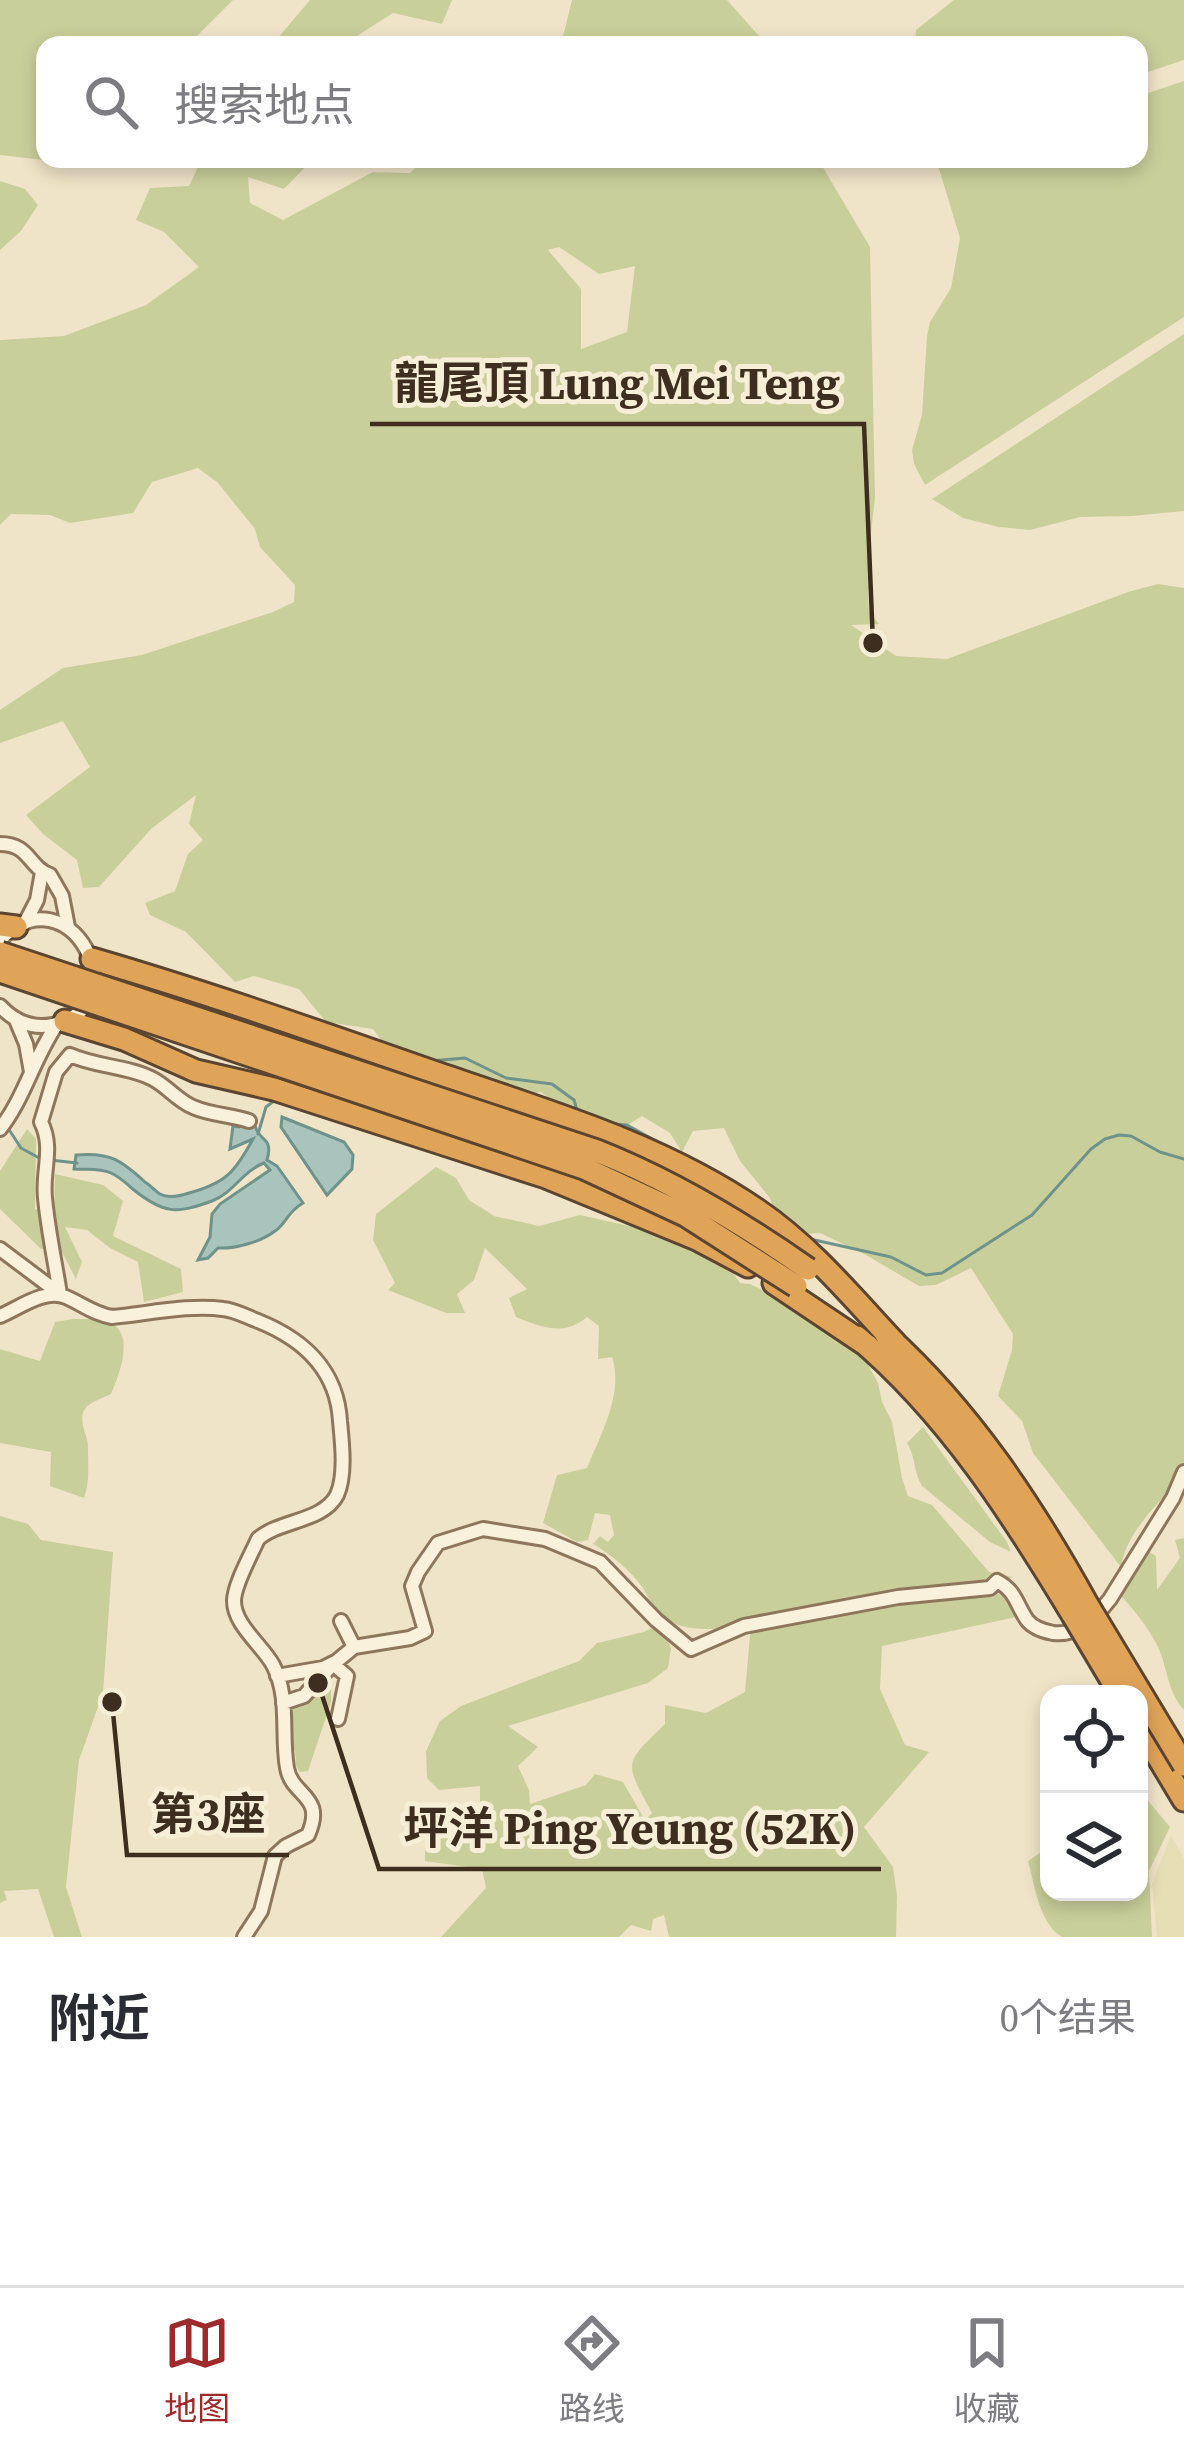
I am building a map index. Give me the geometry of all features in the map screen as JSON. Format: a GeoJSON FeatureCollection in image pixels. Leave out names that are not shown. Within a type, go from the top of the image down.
{"type":"FeatureCollection","features":[{"type":"Feature","properties":{"kind":"highway"},"geometry":{"type":"LineString","coordinates":[[0,953],[571,1142],[619,1160],[720,1211],[895,1343],[941,1391],[1038,1519],[1116,1685]]}},
{"type":"Feature","properties":{"kind":"highway"},"geometry":{"type":"LineString","coordinates":[[92,958],[637,1144],[755,1208],[802,1277],[969,1456],[1184,1765]]}},
{"type":"Feature","properties":{"kind":"highway"},"geometry":{"type":"LineString","coordinates":[[0,971],[584,1168],[802,1277]]}},
{"type":"Feature","properties":{"kind":"highway"},"geometry":{"type":"LineString","coordinates":[[61,1022],[124,1039],[196,1071],[310,1100],[603,1198],[733,1257],[802,1277]]}},
{"type":"Feature","properties":{"kind":"highway"},"geometry":{"type":"LineString","coordinates":[[1148,1741],[1184,1800]]}},
{"type":"Feature","properties":{"kind":"street"},"geometry":{"type":"LineString","coordinates":[[0,844],[26,852],[42,872],[50,874],[64,902],[68,927]]}},
{"type":"Feature","properties":{"kind":"street"},"geometry":{"type":"LineString","coordinates":[[10,929],[37,900],[42,872]]}},
{"type":"Feature","properties":{"kind":"street"},"geometry":{"type":"LineString","coordinates":[[0,1129],[61,1022],[81,1008],[94,980],[87,946],[68,927],[54,922],[10,929]]}},
{"type":"Feature","properties":{"kind":"street"},"geometry":{"type":"LineString","coordinates":[[0,1006],[16,1020],[38,1026],[61,1022]]}},
{"type":"Feature","properties":{"kind":"street"},"geometry":{"type":"LineString","coordinates":[[16,1020],[31,1073]]}},
{"type":"Feature","properties":{"kind":"street"},"geometry":{"type":"LineString","coordinates":[[61,1294],[44,1198],[49,1138],[41,1123],[56,1072],[70,1055],[152,1078],[199,1110],[249,1121]]}},
{"type":"Feature","properties":{"kind":"street"},"geometry":{"type":"LineString","coordinates":[[0,1250],[99,1315],[222,1308],[270,1326],[310,1351],[331,1381],[340,1412],[338,1490],[314,1513],[273,1528],[258,1539],[233,1605],[277,1676],[284,1703],[287,1772],[311,1802],[313,1820],[306,1837],[275,1856],[261,1911],[244,1937]]}},
{"type":"Feature","properties":{"kind":"street"},"geometry":{"type":"LineString","coordinates":[[0,1316],[37,1298],[61,1294]]}},
{"type":"Feature","properties":{"kind":"street"},"geometry":{"type":"LineString","coordinates":[[284,1703],[304,1696],[354,1647],[425,1631],[412,1586],[418,1572],[438,1543],[482,1529],[545,1539],[600,1562],[691,1649],[744,1626],[898,1598],[990,1588],[997,1582],[1015,1595],[1029,1624],[1060,1634],[1076,1632],[1110,1599],[1174,1498],[1184,1472]]}},
{"type":"Feature","properties":{"kind":"street"},"geometry":{"type":"LineString","coordinates":[[341,1621],[354,1647]]}},
{"type":"Feature","properties":{"kind":"street"},"geometry":{"type":"LineString","coordinates":[[277,1676],[333,1664]]}},
{"type":"Feature","properties":{"kind":"street"},"geometry":{"type":"LineString","coordinates":[[333,1664],[347,1676],[338,1719]]}},
{"type":"Feature","properties":{"kind":"shaded area"},"geometry":{"type":"Polygon","coordinates":[[[1171,1835],[1184,1859],[1184,1937],[1157,1937],[1152,1884],[1171,1835]]]}},
{"type":"Feature","properties":{"kind":"green space"},"geometry":{"type":"Polygon","coordinates":[[[0,0],[233,0],[197,36],[36,36],[36,159],[0,155],[0,0]]]}},
{"type":"Feature","properties":{"kind":"green space"},"geometry":{"type":"Polygon","coordinates":[[[310,0],[452,0],[442,24],[393,13],[357,36],[280,36],[310,0]]]}},
{"type":"Feature","properties":{"kind":"green space"},"geometry":{"type":"Polygon","coordinates":[[[572,0],[727,0],[759,36],[563,36],[572,0]]]}},
{"type":"Feature","properties":{"kind":"green space"},"geometry":{"type":"Polygon","coordinates":[[[954,0],[1184,0],[1184,60],[1148,72],[1148,36],[916,36],[916,30],[954,0]]]}},
{"type":"Feature","properties":{"kind":"green space"},"geometry":{"type":"Polygon","coordinates":[[[1184,81],[1184,317],[925,485],[912,450],[922,415],[927,336],[951,288],[960,238],[939,168],[1148,168],[1148,93],[1184,81]]]}},
{"type":"Feature","properties":{"kind":"green space"},"geometry":{"type":"Polygon","coordinates":[[[198,168],[304,168],[284,189],[248,177],[250,203],[283,220],[373,172],[410,173],[415,168],[823,168],[870,247],[875,498],[868,592],[869,612],[879,624],[851,625],[896,656],[947,659],[1128,592],[1158,584],[1184,588],[1184,1476],[1137,1529],[1121,1567],[1033,1453],[1022,1421],[998,1396],[1013,1334],[971,1268],[936,1285],[919,1286],[820,1233],[776,1236],[779,1229],[770,1198],[740,1161],[724,1128],[693,1131],[682,1152],[670,1133],[642,1116],[618,1131],[562,1108],[541,1092],[526,1095],[477,1074],[398,1063],[373,1029],[326,1022],[299,989],[254,976],[235,982],[186,932],[150,915],[145,903],[175,891],[188,854],[203,840],[189,824],[196,795],[151,829],[99,887],[83,888],[77,860],[26,815],[90,767],[63,721],[0,743],[0,710],[63,668],[142,655],[294,602],[295,585],[260,547],[255,529],[218,483],[198,468],[152,482],[133,513],[70,523],[50,515],[11,514],[0,525],[0,340],[64,336],[146,305],[199,267],[164,232],[136,220],[150,188],[189,186],[198,168]],[[559,247],[548,250],[581,289],[581,349],[627,332],[635,266],[599,274],[559,247]]]}},
{"type":"Feature","properties":{"kind":"green space"},"geometry":{"type":"Polygon","coordinates":[[[0,181],[25,189],[38,205],[21,231],[0,250],[0,181]]]}},
{"type":"Feature","properties":{"kind":"green space"},"geometry":{"type":"Polygon","coordinates":[[[1184,334],[1184,511],[1080,517],[1030,530],[963,518],[932,499],[1184,334]]]}},
{"type":"Feature","properties":{"kind":"green space"},"geometry":{"type":"Polygon","coordinates":[[[27,1129],[36,1139],[35,1209],[54,1211],[55,1174],[103,1185],[123,1201],[113,1236],[181,1269],[183,1292],[144,1302],[138,1262],[87,1230],[65,1227],[82,1262],[76,1279],[61,1250],[41,1249],[0,1209],[0,1171],[27,1129]]]}},
{"type":"Feature","properties":{"kind":"green space"},"geometry":{"type":"Polygon","coordinates":[[[436,1167],[456,1178],[469,1200],[494,1216],[539,1226],[580,1215],[692,1247],[733,1273],[740,1283],[779,1298],[832,1332],[866,1361],[878,1383],[908,1496],[932,1505],[989,1572],[1013,1577],[992,1584],[965,1584],[830,1606],[990,1588],[1014,1605],[1016,1617],[882,1646],[880,1689],[905,1745],[929,1752],[864,1827],[893,1867],[896,1937],[669,1937],[664,1915],[653,1919],[651,1931],[631,1925],[619,1937],[441,1937],[486,1888],[482,1869],[425,1861],[425,1843],[480,1812],[480,1786],[439,1790],[427,1778],[426,1751],[440,1721],[461,1706],[579,1661],[597,1643],[660,1624],[671,1648],[668,1668],[648,1683],[508,1726],[538,1747],[518,1766],[530,1804],[586,1785],[595,1774],[623,1782],[645,1820],[652,1813],[633,1773],[635,1756],[665,1724],[665,1705],[706,1713],[745,1692],[751,1624],[703,1629],[668,1620],[626,1569],[593,1544],[600,1536],[608,1542],[614,1535],[610,1515],[595,1513],[588,1540],[577,1542],[543,1523],[557,1475],[587,1468],[613,1399],[612,1357],[598,1359],[599,1326],[587,1317],[561,1328],[516,1317],[509,1298],[527,1289],[485,1248],[474,1280],[457,1294],[465,1313],[446,1313],[388,1290],[395,1283],[373,1240],[376,1214],[436,1167]]]}},
{"type":"Feature","properties":{"kind":"green space"},"geometry":{"type":"Polygon","coordinates":[[[73,1319],[114,1325],[124,1349],[111,1394],[90,1404],[83,1414],[88,1444],[84,1498],[50,1486],[51,1452],[0,1443],[0,1349],[40,1361],[55,1322],[73,1319]]]}},
{"type":"Feature","properties":{"kind":"green space"},"geometry":{"type":"Polygon","coordinates":[[[923,1427],[1011,1552],[990,1542],[922,1486],[907,1443],[923,1427]]]}},
{"type":"Feature","properties":{"kind":"green space"},"geometry":{"type":"Polygon","coordinates":[[[0,1516],[28,1524],[41,1540],[113,1552],[103,1693],[79,1760],[66,1887],[82,1937],[54,1937],[38,1889],[4,1891],[7,1900],[0,1903],[0,1516]]]}},
{"type":"Feature","properties":{"kind":"green space"},"geometry":{"type":"Polygon","coordinates":[[[1184,1538],[1184,1710],[1154,1640],[1117,1592],[1146,1550],[1156,1556],[1157,1590],[1180,1558],[1175,1540],[1184,1538]]]}},
{"type":"Feature","properties":{"kind":"green space"},"geometry":{"type":"Polygon","coordinates":[[[323,1684],[331,1687],[331,1702],[308,1771],[300,1772],[291,1749],[290,1710],[323,1684]]]}},
{"type":"Feature","properties":{"kind":"green space"},"geometry":{"type":"Polygon","coordinates":[[[1148,1801],[1170,1827],[1149,1871],[1152,1937],[1062,1937],[1043,1913],[1028,1861],[1040,1853],[1040,1901],[1148,1901],[1148,1801]]]}},
{"type":"Feature","properties":{"kind":"water"},"geometry":{"type":"Polygon","coordinates":[[[282,1117],[344,1142],[353,1155],[352,1169],[327,1195],[281,1127],[282,1117]]]}},
{"type":"Feature","properties":{"kind":"water"},"geometry":{"type":"Polygon","coordinates":[[[249,1122],[267,1143],[267,1160],[277,1166],[303,1203],[269,1235],[218,1248],[208,1258],[198,1260],[210,1237],[212,1214],[270,1170],[264,1163],[219,1197],[179,1210],[154,1204],[111,1173],[74,1169],[76,1155],[106,1156],[160,1194],[182,1195],[212,1185],[235,1168],[253,1139],[230,1149],[233,1126],[249,1122]]]}},
{"type":"Feature","properties":{"kind":"waterway"},"geometry":{"type":"LineString","coordinates":[[430,1061],[465,1058],[506,1078],[552,1084],[574,1100],[577,1110]]}},
{"type":"Feature","properties":{"kind":"waterway"},"geometry":{"type":"LineString","coordinates":[[258,1134],[266,1107],[274,1101]]}},
{"type":"Feature","properties":{"kind":"waterway"},"geometry":{"type":"LineString","coordinates":[[614,1124],[627,1125],[676,1152]]}},
{"type":"Feature","properties":{"kind":"waterway"},"geometry":{"type":"LineString","coordinates":[[6,1125],[21,1148],[41,1159]]}},
{"type":"Feature","properties":{"kind":"waterway"},"geometry":{"type":"LineString","coordinates":[[810,1239],[891,1257],[926,1275],[942,1273],[1032,1215],[1105,1139],[1131,1136],[1184,1159]]}},
{"type":"Feature","properties":{"kind":"waterway"},"geometry":{"type":"LineString","coordinates":[[50,1160],[77,1163]]}},
{"type":"Feature","properties":{"kind":"place","name":"龍尾頂 Lung Mei Teng"},"geometry":{"type":"Point","coordinates":[873,643]}},
{"type":"Feature","properties":{"kind":"place","name":"坪洋 Ping Yeung (52K)"},"geometry":{"type":"Point","coordinates":[318,1683]}},
{"type":"Feature","properties":{"kind":"place","name":"第3座"},"geometry":{"type":"Point","coordinates":[112,1702]}}]}
